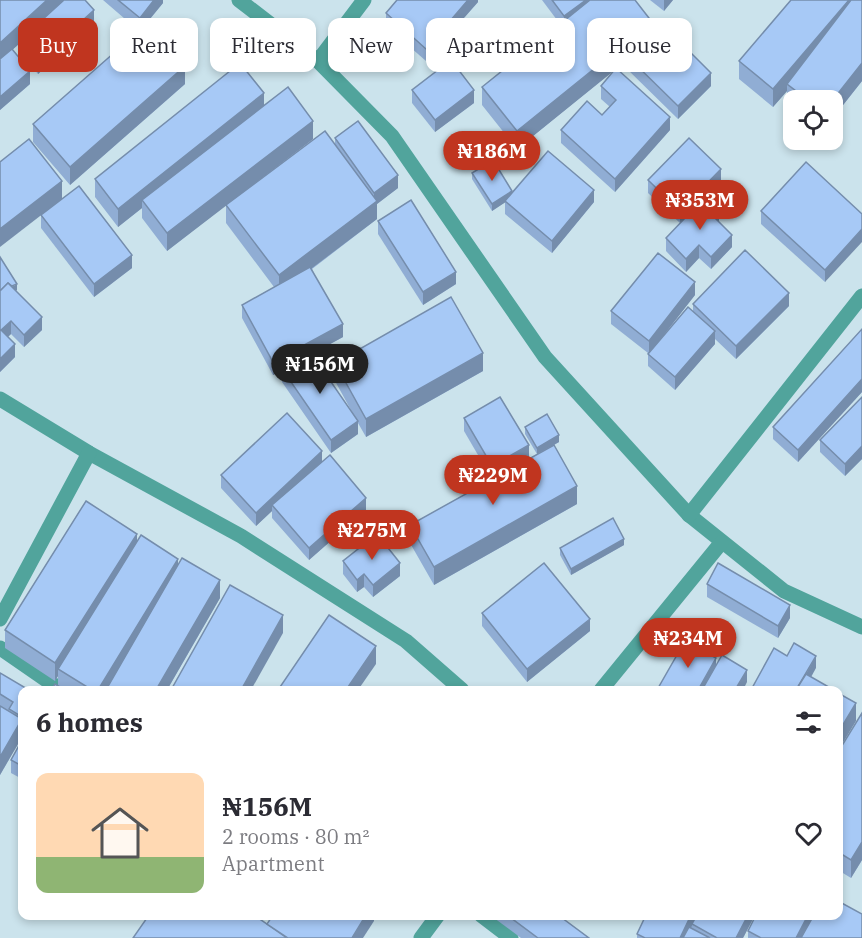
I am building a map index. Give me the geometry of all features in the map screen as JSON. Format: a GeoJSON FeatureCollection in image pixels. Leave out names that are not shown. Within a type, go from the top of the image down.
{"type":"FeatureCollection","features":[{"type":"Feature","properties":{"kind":"street"},"geometry":{"type":"LineString","coordinates":[[239,0],[318,61],[392,136],[545,357],[689,515],[721,543],[784,591],[862,627]]}},
{"type":"Feature","properties":{"kind":"street"},"geometry":{"type":"LineString","coordinates":[[318,61],[364,0]]}},
{"type":"Feature","properties":{"kind":"street"},"geometry":{"type":"LineString","coordinates":[[689,515],[862,296]]}},
{"type":"Feature","properties":{"kind":"street"},"geometry":{"type":"LineString","coordinates":[[0,399],[89,453],[241,536],[406,641],[457,686]]}},
{"type":"Feature","properties":{"kind":"street"},"geometry":{"type":"LineString","coordinates":[[0,620],[89,453]]}},
{"type":"Feature","properties":{"kind":"street"},"geometry":{"type":"LineString","coordinates":[[604,686],[721,543]]}},
{"type":"Feature","properties":{"kind":"street"},"geometry":{"type":"LineString","coordinates":[[0,648],[55,686]]}},
{"type":"Feature","properties":{"kind":"street"},"geometry":{"type":"LineString","coordinates":[[421,938],[434,920]]}},
{"type":"Feature","properties":{"kind":"street"},"geometry":{"type":"LineString","coordinates":[[488,920],[511,938]]}},
{"type":"Feature","properties":{"kind":"building"},"geometry":{"type":"Polygon","coordinates":[[[0,0],[47,0],[27,18],[18,18],[18,27],[0,43],[0,0]]]}},
{"type":"Feature","properties":{"kind":"building"},"geometry":{"type":"Polygon","coordinates":[[[64,0],[85,0],[94,10],[85,18],[44,18],[64,0]]]}},
{"type":"Feature","properties":{"kind":"building"},"geometry":{"type":"Polygon","coordinates":[[[118,0],[154,0],[140,18],[118,0]]]}},
{"type":"Feature","properties":{"kind":"building"},"geometry":{"type":"Polygon","coordinates":[[[397,0],[468,0],[453,18],[426,18],[426,49],[414,38],[414,18],[392,18],[386,13],[397,0]]]}},
{"type":"Feature","properties":{"kind":"building"},"geometry":{"type":"Polygon","coordinates":[[[552,0],[586,0],[564,16],[552,0]]]}},
{"type":"Feature","properties":{"kind":"building"},"geometry":{"type":"Polygon","coordinates":[[[590,0],[635,0],[649,18],[587,18],[587,72],[590,72],[517,131],[482,87],[501,72],[575,72],[575,18],[568,18],[590,0]]]}},
{"type":"Feature","properties":{"kind":"building"},"geometry":{"type":"Polygon","coordinates":[[[791,0],[849,0],[773,89],[739,61],[791,0]]]}},
{"type":"Feature","properties":{"kind":"building"},"geometry":{"type":"Polygon","coordinates":[[[851,0],[862,0],[862,63],[841,90],[795,90],[787,84],[851,0]]]}},
{"type":"Feature","properties":{"kind":"building"},"geometry":{"type":"Polygon","coordinates":[[[12,49],[18,56],[18,72],[29,72],[0,97],[0,59],[12,49]]]}},
{"type":"Feature","properties":{"kind":"building"},"geometry":{"type":"Polygon","coordinates":[[[692,54],[711,73],[678,106],[643,72],[692,72],[692,54]]]}},
{"type":"Feature","properties":{"kind":"building"},"geometry":{"type":"Polygon","coordinates":[[[110,56],[110,72],[178,72],[70,167],[33,124],[92,72],[98,72],[98,67],[110,56]]]}},
{"type":"Feature","properties":{"kind":"building"},"geometry":{"type":"Polygon","coordinates":[[[229,72],[247,72],[264,93],[118,209],[95,179],[229,72]]]}},
{"type":"Feature","properties":{"kind":"building"},"geometry":{"type":"Polygon","coordinates":[[[435,72],[460,72],[474,90],[435,120],[412,90],[435,72]]]}},
{"type":"Feature","properties":{"kind":"building"},"geometry":{"type":"Polygon","coordinates":[[[613,72],[620,72],[670,117],[615,179],[561,130],[587,101],[602,115],[616,100],[601,86],[613,72]]]}},
{"type":"Feature","properties":{"kind":"building"},"geometry":{"type":"Polygon","coordinates":[[[288,87],[313,121],[167,233],[142,200],[288,87]]]}},
{"type":"Feature","properties":{"kind":"building"},"geometry":{"type":"Polygon","coordinates":[[[358,121],[398,175],[374,193],[335,138],[358,121]]]}},
{"type":"Feature","properties":{"kind":"building"},"geometry":{"type":"Polygon","coordinates":[[[325,131],[377,201],[279,275],[226,205],[325,131]]]}},
{"type":"Feature","properties":{"kind":"building"},"geometry":{"type":"Polygon","coordinates":[[[689,138],[721,169],[680,211],[648,180],[689,138]]]}},
{"type":"Feature","properties":{"kind":"building"},"geometry":{"type":"Polygon","coordinates":[[[29,139],[62,181],[0,229],[0,162],[29,139]]]}},
{"type":"Feature","properties":{"kind":"building"},"geometry":{"type":"Polygon","coordinates":[[[548,151],[594,190],[552,241],[505,201],[548,151]]]}},
{"type":"Feature","properties":{"kind":"building"},"geometry":{"type":"Polygon","coordinates":[[[493,160],[512,191],[492,204],[472,173],[493,160]]]}},
{"type":"Feature","properties":{"kind":"building"},"geometry":{"type":"Polygon","coordinates":[[[806,162],[862,214],[862,229],[825,270],[761,211],[806,162]]]}},
{"type":"Feature","properties":{"kind":"building"},"geometry":{"type":"Polygon","coordinates":[[[79,186],[132,255],[94,284],[41,215],[79,186]]]}},
{"type":"Feature","properties":{"kind":"building"},"geometry":{"type":"Polygon","coordinates":[[[704,198],[719,212],[714,217],[732,235],[711,257],[699,245],[686,259],[666,238],[704,198]]]}},
{"type":"Feature","properties":{"kind":"building"},"geometry":{"type":"Polygon","coordinates":[[[411,200],[456,272],[423,292],[378,221],[411,200]]]}},
{"type":"Feature","properties":{"kind":"building"},"geometry":{"type":"Polygon","coordinates":[[[745,250],[789,293],[736,346],[693,304],[745,250]]]}},
{"type":"Feature","properties":{"kind":"building"},"geometry":{"type":"Polygon","coordinates":[[[658,253],[695,282],[649,341],[611,311],[658,253]]]}},
{"type":"Feature","properties":{"kind":"building"},"geometry":{"type":"Polygon","coordinates":[[[0,257],[17,284],[12,286],[8,283],[0,291],[0,257]]]}},
{"type":"Feature","properties":{"kind":"building"},"geometry":{"type":"Polygon","coordinates":[[[310,267],[343,324],[273,362],[242,305],[310,267]]]}},
{"type":"Feature","properties":{"kind":"building"},"geometry":{"type":"Polygon","coordinates":[[[8,283],[42,317],[24,335],[11,321],[1,330],[15,344],[0,359],[0,291],[8,283]]]}},
{"type":"Feature","properties":{"kind":"building"},"geometry":{"type":"Polygon","coordinates":[[[451,297],[483,353],[366,419],[335,363],[451,297]]]}},
{"type":"Feature","properties":{"kind":"building"},"geometry":{"type":"Polygon","coordinates":[[[688,307],[715,331],[675,377],[648,354],[688,307]]]}},
{"type":"Feature","properties":{"kind":"building"},"geometry":{"type":"Polygon","coordinates":[[[862,329],[862,379],[798,450],[773,427],[862,329]]]}},
{"type":"Feature","properties":{"kind":"building"},"geometry":{"type":"Polygon","coordinates":[[[309,350],[358,421],[331,440],[282,369],[309,350]]]}},
{"type":"Feature","properties":{"kind":"building"},"geometry":{"type":"Polygon","coordinates":[[[500,397],[529,445],[492,466],[464,418],[500,397]]]}},
{"type":"Feature","properties":{"kind":"building"},"geometry":{"type":"Polygon","coordinates":[[[862,397],[862,446],[845,464],[820,440],[862,397]]]}},
{"type":"Feature","properties":{"kind":"building"},"geometry":{"type":"Polygon","coordinates":[[[287,413],[322,451],[256,513],[221,475],[287,413]]]}},
{"type":"Feature","properties":{"kind":"building"},"geometry":{"type":"Polygon","coordinates":[[[547,414],[559,435],[537,448],[525,427],[547,414]]]}},
{"type":"Feature","properties":{"kind":"building"},"geometry":{"type":"Polygon","coordinates":[[[554,445],[577,486],[434,567],[410,525],[554,445]]]}},
{"type":"Feature","properties":{"kind":"building"},"geometry":{"type":"Polygon","coordinates":[[[330,455],[366,498],[309,548],[272,505],[330,455]]]}},
{"type":"Feature","properties":{"kind":"building"},"geometry":{"type":"Polygon","coordinates":[[[86,501],[137,534],[55,663],[5,630],[86,501]]]}},
{"type":"Feature","properties":{"kind":"building"},"geometry":{"type":"Polygon","coordinates":[[[613,518],[624,539],[571,569],[560,548],[613,518]]]}},
{"type":"Feature","properties":{"kind":"building"},"geometry":{"type":"Polygon","coordinates":[[[377,534],[400,563],[373,585],[364,574],[357,580],[343,561],[377,534]]]}},
{"type":"Feature","properties":{"kind":"building"},"geometry":{"type":"Polygon","coordinates":[[[141,535],[178,559],[100,686],[86,686],[58,669],[141,535]]]}},
{"type":"Feature","properties":{"kind":"building"},"geometry":{"type":"Polygon","coordinates":[[[182,558],[220,580],[158,686],[108,686],[182,558]]]}},
{"type":"Feature","properties":{"kind":"building"},"geometry":{"type":"Polygon","coordinates":[[[544,563],[590,619],[527,669],[482,613],[544,563]]]}},
{"type":"Feature","properties":{"kind":"building"},"geometry":{"type":"Polygon","coordinates":[[[718,563],[790,605],[778,626],[707,584],[718,563]]]}},
{"type":"Feature","properties":{"kind":"building"},"geometry":{"type":"Polygon","coordinates":[[[230,585],[283,615],[243,686],[173,686],[230,585]]]}},
{"type":"Feature","properties":{"kind":"building"},"geometry":{"type":"Polygon","coordinates":[[[329,615],[376,646],[349,686],[281,686],[329,615]]]}},
{"type":"Feature","properties":{"kind":"building"},"geometry":{"type":"Polygon","coordinates":[[[685,641],[716,658],[700,686],[659,686],[685,641]]]}},
{"type":"Feature","properties":{"kind":"building"},"geometry":{"type":"Polygon","coordinates":[[[794,643],[816,656],[798,686],[753,686],[774,648],[787,656],[794,643]]]}},
{"type":"Feature","properties":{"kind":"building"},"geometry":{"type":"Polygon","coordinates":[[[722,655],[747,670],[737,686],[704,686],[722,655]]]}},
{"type":"Feature","properties":{"kind":"building"},"geometry":{"type":"Polygon","coordinates":[[[0,673],[22,686],[18,686],[18,715],[9,709],[13,702],[0,694],[0,673]]]}},
{"type":"Feature","properties":{"kind":"building"},"geometry":{"type":"Polygon","coordinates":[[[806,674],[827,686],[798,686],[806,674]]]}},
{"type":"Feature","properties":{"kind":"building"},"geometry":{"type":"Polygon","coordinates":[[[843,696],[856,703],[843,725],[843,696]]]}},
{"type":"Feature","properties":{"kind":"building"},"geometry":{"type":"Polygon","coordinates":[[[0,706],[18,717],[18,726],[0,757],[0,706]]]}},
{"type":"Feature","properties":{"kind":"building"},"geometry":{"type":"Polygon","coordinates":[[[862,713],[862,842],[851,860],[843,855],[843,744],[862,713]]]}},
{"type":"Feature","properties":{"kind":"building"},"geometry":{"type":"Polygon","coordinates":[[[18,747],[18,764],[11,760],[18,747]]]}},
{"type":"Feature","properties":{"kind":"building"},"geometry":{"type":"Polygon","coordinates":[[[843,904],[862,914],[862,938],[801,938],[811,920],[843,920],[843,904]]]}},
{"type":"Feature","properties":{"kind":"building"},"geometry":{"type":"Polygon","coordinates":[[[146,920],[261,920],[287,938],[133,938],[146,920]]]}},
{"type":"Feature","properties":{"kind":"building"},"geometry":{"type":"Polygon","coordinates":[[[270,920],[363,920],[352,938],[288,938],[267,924],[270,920]]]}},
{"type":"Feature","properties":{"kind":"building"},"geometry":{"type":"Polygon","coordinates":[[[514,920],[565,920],[589,938],[538,938],[514,920]]]}},
{"type":"Feature","properties":{"kind":"building"},"geometry":{"type":"Polygon","coordinates":[[[644,920],[689,920],[680,938],[645,938],[637,934],[644,920]]]}},
{"type":"Feature","properties":{"kind":"building"},"geometry":{"type":"Polygon","coordinates":[[[694,920],[745,920],[736,938],[717,938],[692,924],[694,920]]]}},
{"type":"Feature","properties":{"kind":"building"},"geometry":{"type":"Polygon","coordinates":[[[754,920],[805,920],[796,938],[761,938],[748,931],[754,920]]]}},
{"type":"Feature","properties":{"kind":"building"},"geometry":{"type":"Polygon","coordinates":[[[689,927],[710,938],[683,938],[689,927]]]}}]}
